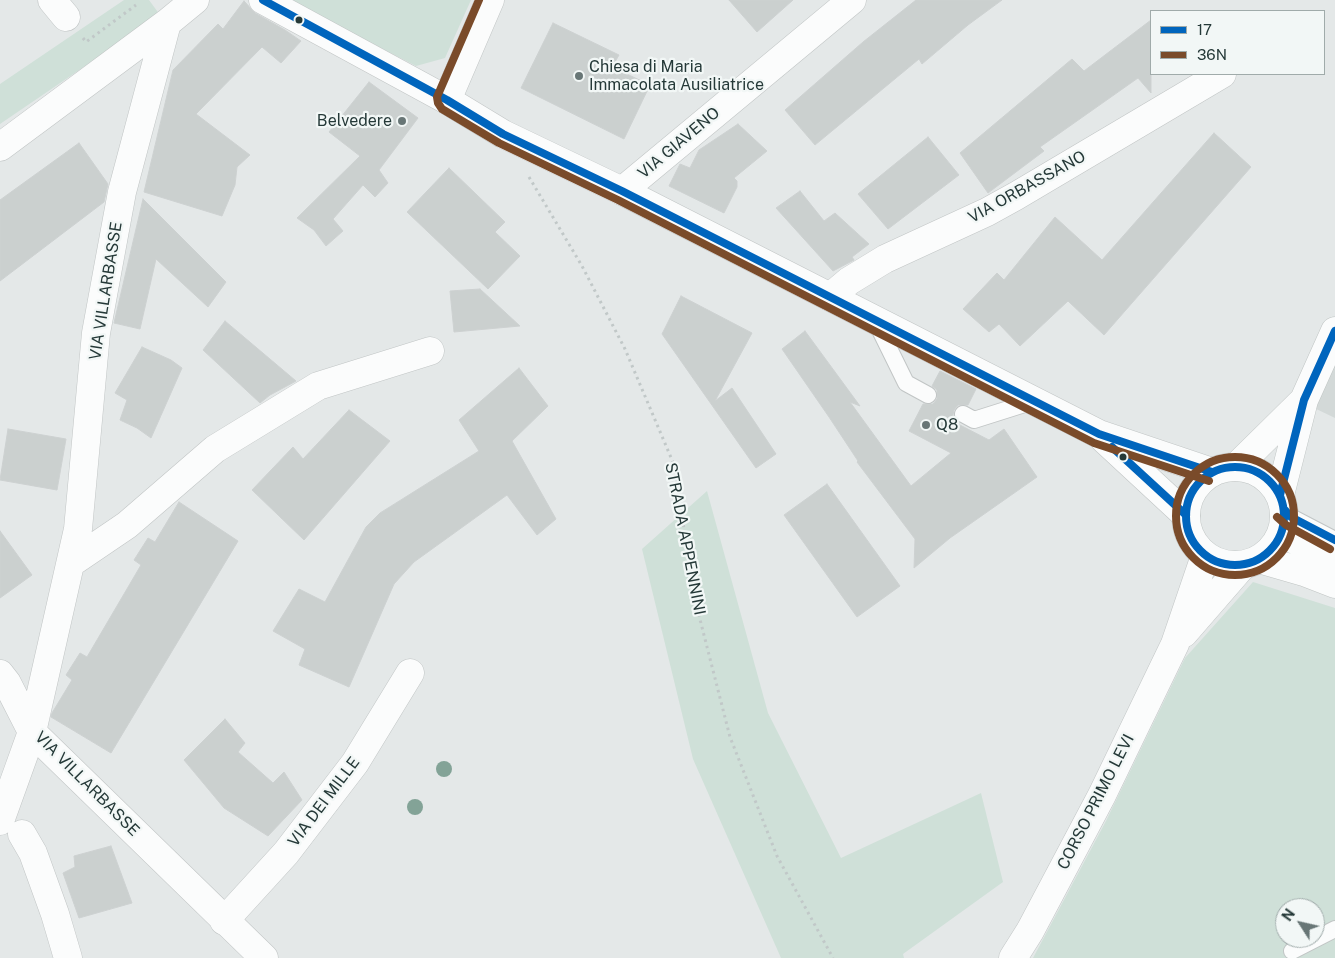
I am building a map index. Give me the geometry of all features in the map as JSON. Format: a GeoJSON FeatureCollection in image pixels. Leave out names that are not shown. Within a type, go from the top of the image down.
{"type":"FeatureCollection","features":[{"type":"Feature","properties":{"kind":"street"},"geometry":{"type":"LineString","coordinates":[[0,147],[196,0]]}},
{"type":"Feature","properties":{"kind":"street"},"geometry":{"type":"LineString","coordinates":[[263,0],[447,100],[504,134],[622,190],[1099,434],[1225,469],[1250,468],[1263,474],[1273,483],[1282,513],[1335,557]]}},
{"type":"Feature","properties":{"kind":"street"},"geometry":{"type":"LineString","coordinates":[[447,100],[490,0]]}},
{"type":"Feature","properties":{"kind":"street","name":"VIA GIAVENO"},"geometry":{"type":"LineString","coordinates":[[622,190],[852,0]]}},
{"type":"Feature","properties":{"kind":"street","name":"VIA VILLARBASSE"},"geometry":{"type":"LineString","coordinates":[[167,23],[122,192],[96,333],[78,529],[32,732],[264,958]]}},
{"type":"Feature","properties":{"kind":"street","name":"VIA ORBASSANO"},"geometry":{"type":"LineString","coordinates":[[830,297],[849,281],[885,259],[987,212],[1220,75]]}},
{"type":"Feature","properties":{"kind":"street"},"geometry":{"type":"LineString","coordinates":[[1304,400],[1225,469],[1202,479],[1193,490],[1187,502],[1188,531],[1194,545],[1205,556],[1230,566],[1251,562],[1272,549],[1282,513],[1304,400],[1335,331]]}},
{"type":"Feature","properties":{"kind":"street"},"geometry":{"type":"LineString","coordinates":[[70,563],[127,525],[215,449],[318,386],[430,350]]}},
{"type":"Feature","properties":{"kind":"street"},"geometry":{"type":"LineString","coordinates":[[1099,434],[1186,515]]}},
{"type":"Feature","properties":{"kind":"street","name":"CORSO PRIMO LEVI"},"geometry":{"type":"LineString","coordinates":[[1013,958],[1030,931],[1102,795],[1175,644],[1205,556]]}},
{"type":"Feature","properties":{"kind":"street"},"geometry":{"type":"LineString","coordinates":[[1251,562],[1304,572],[1335,584]]}},
{"type":"Feature","properties":{"kind":"street","name":"CORSO PRIMO LEVI"},"geometry":{"type":"LineString","coordinates":[[1175,644],[1251,562]]}},
{"type":"Feature","properties":{"kind":"street","name":"VIA DEI MILLE"},"geometry":{"type":"LineString","coordinates":[[224,921],[286,854],[355,763],[410,673]]}},
{"type":"Feature","properties":{"kind":"street"},"geometry":{"type":"LineString","coordinates":[[2,682],[32,732],[11,828],[34,853],[68,958]]}},
{"type":"Feature","properties":{"kind":"lane"},"geometry":{"type":"LineString","coordinates":[[875,320],[906,383],[928,395]]}},
{"type":"Feature","properties":{"kind":"lane"},"geometry":{"type":"LineString","coordinates":[[963,414],[974,420],[1034,401]]}},
{"type":"Feature","properties":{"kind":"lane"},"geometry":{"type":"LineString","coordinates":[[1282,513],[1335,540]]}},
{"type":"Feature","properties":{"kind":"lane"},"geometry":{"type":"LineString","coordinates":[[1292,951],[1335,929]]}},
{"type":"Feature","properties":{"kind":"path"},"geometry":{"type":"LineString","coordinates":[[59,8],[86,42],[136,5]]}},
{"type":"Feature","properties":{"kind":"path","name":"STRADA APPENNINI"},"geometry":{"type":"LineString","coordinates":[[528,175],[582,266],[625,349],[675,467],[693,592],[730,737],[777,856],[833,958]]}},
{"type":"Feature","properties":{"kind":"shaded area"},"geometry":{"type":"Polygon","coordinates":[[[124,0],[149,0],[160,15],[0,124],[0,84],[124,0]]]}},
{"type":"Feature","properties":{"kind":"shaded area"},"geometry":{"type":"Polygon","coordinates":[[[287,0],[471,0],[445,58],[416,66],[287,0]]]}},
{"type":"Feature","properties":{"kind":"shaded area"},"geometry":{"type":"Polygon","coordinates":[[[1335,357],[1335,418],[1310,406],[1335,357]]]}},
{"type":"Feature","properties":{"kind":"shaded area"},"geometry":{"type":"Polygon","coordinates":[[[707,491],[768,713],[841,858],[981,793],[1003,882],[903,954],[904,958],[781,958],[693,759],[642,549],[707,491]]]}},
{"type":"Feature","properties":{"kind":"shaded area"},"geometry":{"type":"Polygon","coordinates":[[[1253,582],[1335,608],[1335,958],[1033,958],[1106,821],[1185,658],[1253,582]]]}},
{"type":"Feature","properties":{"kind":"building"},"geometry":{"type":"Polygon","coordinates":[[[729,0],[793,0],[757,32],[729,0]]]}},
{"type":"Feature","properties":{"kind":"building"},"geometry":{"type":"Polygon","coordinates":[[[916,0],[1002,0],[968,25],[922,64],[919,59],[815,145],[785,110],[863,42],[916,0]]]}},
{"type":"Feature","properties":{"kind":"building"},"geometry":{"type":"Polygon","coordinates":[[[244,1],[255,13],[301,41],[281,63],[262,47],[196,114],[250,155],[237,167],[235,185],[222,216],[144,192],[173,70],[218,24],[223,29],[244,1]]]}},
{"type":"Feature","properties":{"kind":"building"},"geometry":{"type":"Polygon","coordinates":[[[1150,21],[1151,93],[1138,78],[1040,147],[1044,151],[988,193],[960,153],[1072,59],[1084,71],[1150,21]]]}},
{"type":"Feature","properties":{"kind":"building","name":"Chiesa di Maria Immacolata Ausiliatrice"},"geometry":{"type":"Polygon","coordinates":[[[553,23],[619,55],[612,67],[650,85],[624,139],[521,88],[553,23]]]}},
{"type":"Feature","properties":{"kind":"building"},"geometry":{"type":"Polygon","coordinates":[[[369,82],[418,118],[379,170],[388,183],[375,197],[363,185],[333,219],[343,231],[326,246],[314,230],[297,218],[360,156],[329,132],[369,82]]]}},
{"type":"Feature","properties":{"kind":"building"},"geometry":{"type":"Polygon","coordinates":[[[738,124],[767,151],[734,178],[737,181],[737,187],[724,213],[669,186],[680,164],[690,168],[699,150],[738,124]]]}},
{"type":"Feature","properties":{"kind":"building"},"geometry":{"type":"Polygon","coordinates":[[[1214,133],[1251,167],[1104,335],[1068,301],[1020,346],[999,324],[989,332],[963,309],[997,273],[1004,280],[1055,217],[1102,260],[1214,133]]]}},
{"type":"Feature","properties":{"kind":"building"},"geometry":{"type":"Polygon","coordinates":[[[928,137],[959,175],[888,229],[858,194],[928,137]]]}},
{"type":"Feature","properties":{"kind":"building"},"geometry":{"type":"Polygon","coordinates":[[[79,143],[108,184],[104,202],[0,281],[0,200],[79,143]]]}},
{"type":"Feature","properties":{"kind":"building"},"geometry":{"type":"Polygon","coordinates":[[[449,168],[505,222],[495,232],[520,256],[488,289],[407,212],[449,168]]]}},
{"type":"Feature","properties":{"kind":"building"},"geometry":{"type":"Polygon","coordinates":[[[800,191],[824,221],[835,213],[869,244],[852,257],[854,260],[833,271],[776,208],[800,191]]]}},
{"type":"Feature","properties":{"kind":"building"},"geometry":{"type":"Polygon","coordinates":[[[143,199],[226,282],[208,307],[156,259],[140,329],[114,323],[143,199]]]}},
{"type":"Feature","properties":{"kind":"building"},"geometry":{"type":"Polygon","coordinates":[[[480,289],[520,326],[454,332],[450,291],[480,289]]]}},
{"type":"Feature","properties":{"kind":"building"},"geometry":{"type":"Polygon","coordinates":[[[681,296],[752,333],[715,401],[732,388],[776,454],[756,468],[662,334],[681,296]]]}},
{"type":"Feature","properties":{"kind":"building"},"geometry":{"type":"Polygon","coordinates":[[[225,321],[296,381],[270,395],[260,403],[203,350],[225,321]]]}},
{"type":"Feature","properties":{"kind":"building"},"geometry":{"type":"Polygon","coordinates":[[[805,331],[860,406],[850,402],[911,486],[951,453],[909,431],[923,404],[933,404],[937,399],[937,390],[932,386],[940,371],[976,389],[968,405],[958,405],[954,410],[953,415],[958,424],[989,440],[1004,429],[1037,477],[950,538],[914,568],[915,539],[857,462],[829,417],[782,349],[805,331]]]}},
{"type":"Feature","properties":{"kind":"building"},"geometry":{"type":"Polygon","coordinates":[[[142,347],[171,360],[182,368],[151,438],[137,428],[120,420],[127,400],[115,393],[142,347]]]}},
{"type":"Feature","properties":{"kind":"building"},"geometry":{"type":"Polygon","coordinates":[[[519,368],[548,406],[512,441],[556,519],[537,535],[507,495],[414,562],[394,584],[349,687],[299,665],[305,649],[273,631],[299,589],[325,602],[366,527],[380,513],[479,451],[459,420],[519,368]]]}},
{"type":"Feature","properties":{"kind":"building"},"geometry":{"type":"Polygon","coordinates":[[[349,410],[390,441],[304,540],[252,490],[293,447],[303,459],[349,410]]]}},
{"type":"Feature","properties":{"kind":"building"},"geometry":{"type":"Polygon","coordinates":[[[8,429],[66,439],[57,490],[0,480],[8,429]]]}},
{"type":"Feature","properties":{"kind":"building"},"geometry":{"type":"Polygon","coordinates":[[[827,484],[900,586],[857,617],[784,515],[827,484]]]}},
{"type":"Feature","properties":{"kind":"building"},"geometry":{"type":"Polygon","coordinates":[[[179,502],[238,541],[111,753],[51,717],[52,713],[72,680],[66,675],[80,653],[87,657],[141,565],[134,560],[148,538],[155,542],[179,502]]]}},
{"type":"Feature","properties":{"kind":"building"},"geometry":{"type":"Polygon","coordinates":[[[0,531],[32,575],[0,598],[0,531]]]}},
{"type":"Feature","properties":{"kind":"building"},"geometry":{"type":"Polygon","coordinates":[[[225,719],[245,743],[238,752],[273,783],[284,772],[302,800],[268,836],[224,808],[184,760],[225,719]]]}},
{"type":"Feature","properties":{"kind":"building"},"geometry":{"type":"Polygon","coordinates":[[[111,846],[132,903],[79,918],[63,873],[75,867],[74,856],[111,846]]]}},
{"type":"Feature","properties":{"kind":"transit line","name":"17"},"geometry":{"type":"LineString","coordinates":[[263,0],[447,100],[503,134],[622,191],[1099,434],[1212,472]]}},
{"type":"Feature","properties":{"kind":"transit line","name":"36N"},"geometry":{"type":"LineString","coordinates":[[479,0],[437,97],[442,109],[499,143],[618,200],[1094,443],[1209,481]]}},
{"type":"Feature","properties":{"kind":"transit line","name":"17"},"geometry":{"type":"LineString","coordinates":[[1280,495],[1304,400],[1335,331]]}},
{"type":"Feature","properties":{"kind":"transit line","name":"17"},"geometry":{"type":"LineString","coordinates":[[1112,447],[1186,515]]}},
{"type":"Feature","properties":{"kind":"transit line","name":"36N"},"geometry":{"type":"LineString","coordinates":[[1235,457],[1258,461],[1277,474],[1290,493],[1294,516],[1290,539],[1277,558],[1258,571],[1235,575],[1212,571],[1193,558],[1180,539],[1176,516],[1180,493],[1193,474],[1212,461],[1235,457]]}},
{"type":"Feature","properties":{"kind":"transit line","name":"17"},"geometry":{"type":"LineString","coordinates":[[1225,467],[1245,467],[1254,470],[1270,481],[1281,497],[1284,506],[1284,516],[1284,526],[1281,535],[1270,551],[1254,562],[1245,565],[1225,565],[1208,557],[1194,543],[1186,526],[1186,506],[1194,489],[1208,475],[1225,467]]}},
{"type":"Feature","properties":{"kind":"transit line","name":"17"},"geometry":{"type":"LineString","coordinates":[[1285,510],[1291,517],[1335,540]]}},
{"type":"Feature","properties":{"kind":"transit line","name":"36N"},"geometry":{"type":"LineString","coordinates":[[1277,517],[1286,525],[1330,549]]}},
{"type":"Feature","properties":{"kind":"place","name":"Chiesa di Maria Immacolata Ausiliatrice"},"geometry":{"type":"Point","coordinates":[579,76]}},
{"type":"Feature","properties":{"kind":"place","name":"Belvedere"},"geometry":{"type":"Point","coordinates":[402,121]}},
{"type":"Feature","properties":{"kind":"place","name":"Q8"},"geometry":{"type":"Point","coordinates":[926,425]}}]}
